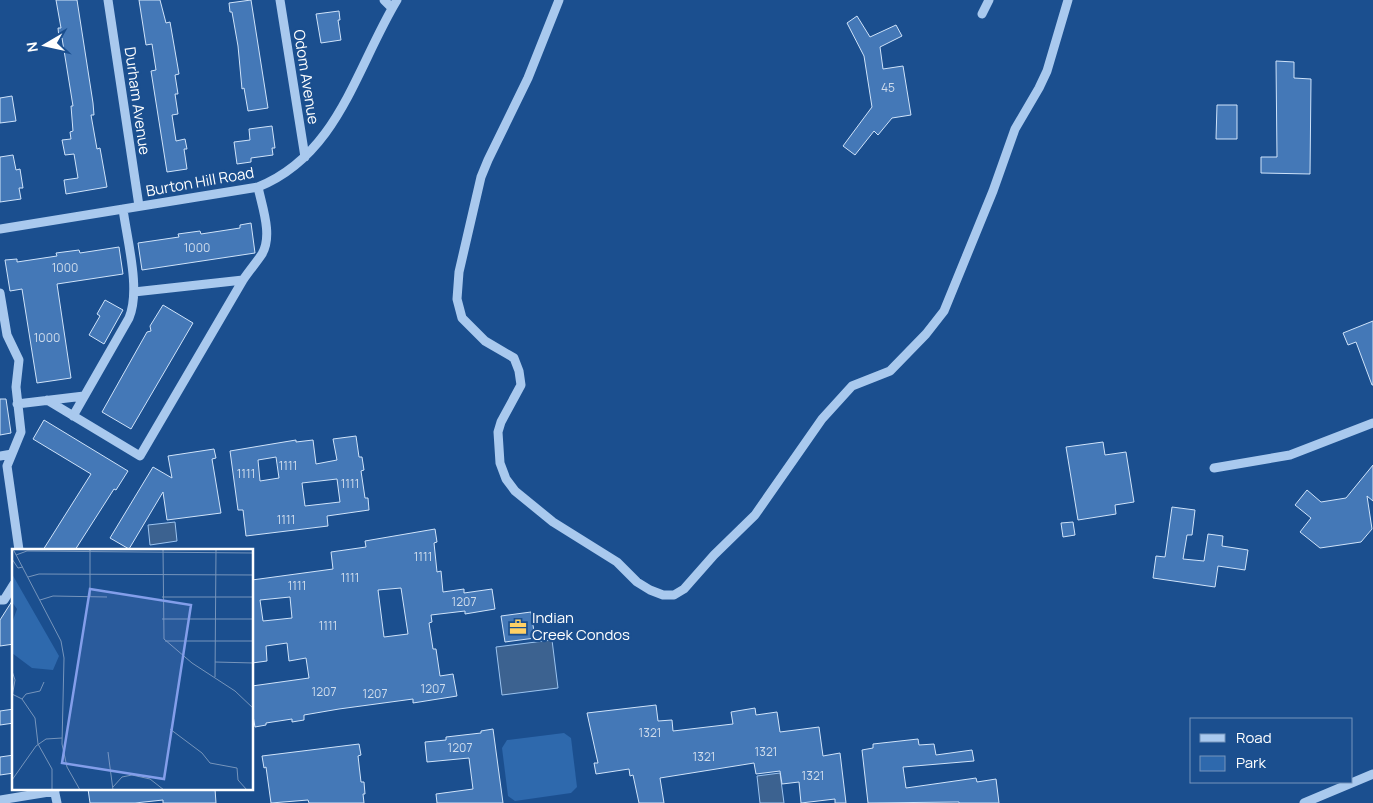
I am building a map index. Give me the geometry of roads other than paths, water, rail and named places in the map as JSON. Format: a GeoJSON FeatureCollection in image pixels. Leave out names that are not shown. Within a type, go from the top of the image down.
{"type":"FeatureCollection","features":[{"type":"Feature","properties":{"kind":"street","name":"Durham Avenue"},"geometry":{"type":"LineString","coordinates":[[108,0],[139,206]]}},
{"type":"Feature","properties":{"kind":"street","name":"Odom Avenue"},"geometry":{"type":"LineString","coordinates":[[280,0],[305,158]]}},
{"type":"Feature","properties":{"kind":"street"},"geometry":{"type":"LineString","coordinates":[[384,0],[394,4]]}},
{"type":"Feature","properties":{"kind":"street"},"geometry":{"type":"LineString","coordinates":[[559,0],[528,78],[481,177],[459,272],[457,305],[462,318],[485,341],[514,358],[519,371],[521,386],[501,422],[498,432],[500,463],[506,478],[515,491],[553,522],[617,562],[637,582],[650,590],[669,596],[684,589],[714,555],[755,514],[822,419],[846,390],[890,371],[926,334],[944,311],[993,191],[1015,129],[1047,72],[1068,0]]}},
{"type":"Feature","properties":{"kind":"street"},"geometry":{"type":"LineString","coordinates":[[982,14],[989,0]]}},
{"type":"Feature","properties":{"kind":"street","name":"Burton Hill Road"},"geometry":{"type":"LineString","coordinates":[[0,229],[258,187],[280,177],[292,170],[319,143],[340,111],[394,4]]}},
{"type":"Feature","properties":{"kind":"street"},"geometry":{"type":"LineString","coordinates":[[47,400],[140,456],[243,280],[263,252],[267,233],[258,187]]}},
{"type":"Feature","properties":{"kind":"street"},"geometry":{"type":"LineString","coordinates":[[73,416],[129,318],[134,303],[123,209]]}},
{"type":"Feature","properties":{"kind":"street"},"geometry":{"type":"LineString","coordinates":[[134,292],[243,280]]}},
{"type":"Feature","properties":{"kind":"street"},"geometry":{"type":"LineString","coordinates":[[0,293],[7,335],[19,360],[16,379],[21,432],[7,466],[19,549]]}},
{"type":"Feature","properties":{"kind":"street"},"geometry":{"type":"LineString","coordinates":[[17,404],[84,396]]}},
{"type":"Feature","properties":{"kind":"street"},"geometry":{"type":"LineString","coordinates":[[1214,468],[1290,455],[1373,423]]}},
{"type":"Feature","properties":{"kind":"street"},"geometry":{"type":"LineString","coordinates":[[0,456],[12,454]]}},
{"type":"Feature","properties":{"kind":"street"},"geometry":{"type":"LineString","coordinates":[[0,600],[4,600],[12,587]]}},
{"type":"Feature","properties":{"kind":"street"},"geometry":{"type":"LineString","coordinates":[[1353,782],[1373,774]]}},
{"type":"Feature","properties":{"kind":"street"},"geometry":{"type":"LineString","coordinates":[[1304,803],[1352,783]]}},
{"type":"Feature","properties":{"kind":"street"},"geometry":{"type":"LineString","coordinates":[[0,800],[54,790],[56,803]]}},
{"type":"Feature","properties":{"kind":"place","name":"Indian Creek Condos"},"geometry":{"type":"Point","coordinates":[518,627]}}]}
